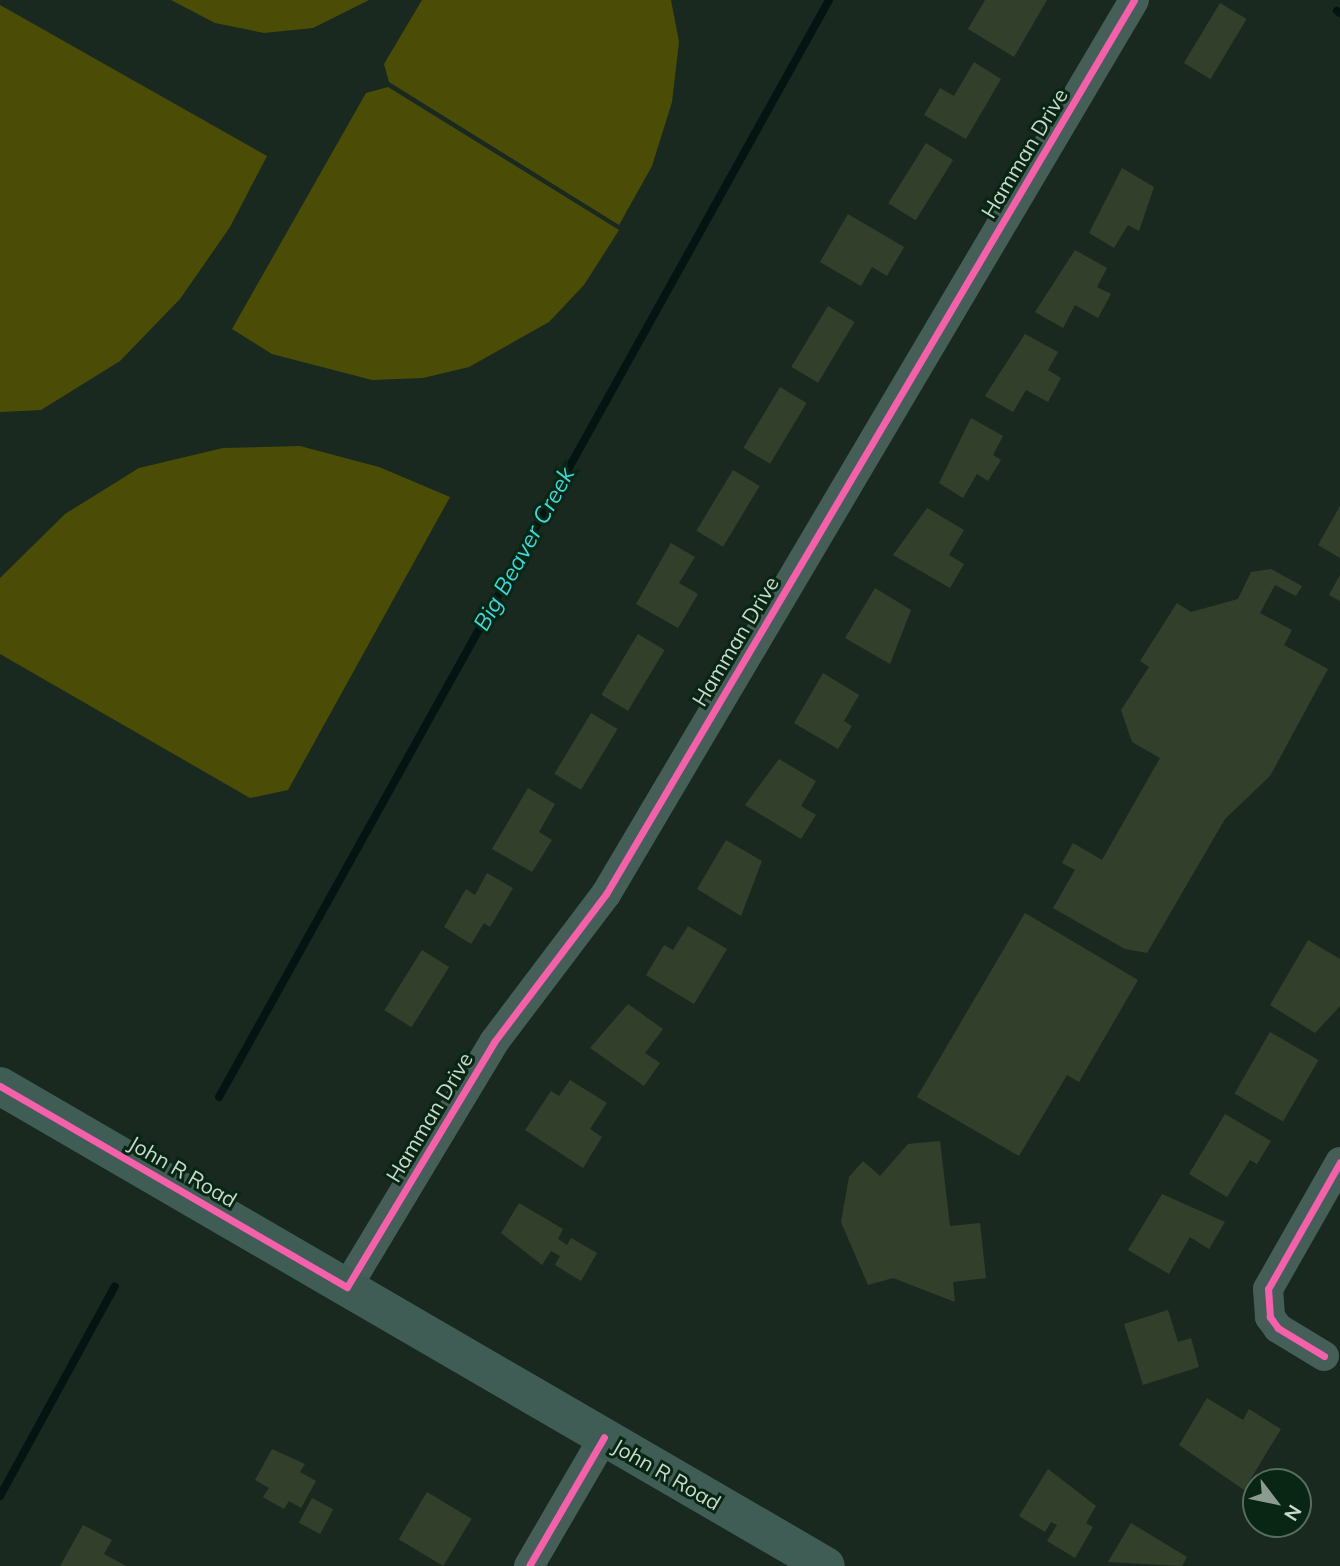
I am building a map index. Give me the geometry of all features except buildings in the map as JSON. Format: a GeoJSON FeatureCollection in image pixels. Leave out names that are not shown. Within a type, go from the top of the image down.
{"type":"FeatureCollection","features":[{"type":"Feature","properties":{"kind":"main road","name":"John R Road"},"geometry":{"type":"LineString","coordinates":[[0,1086],[826,1566]]}},
{"type":"Feature","properties":{"kind":"street","name":"Hamman Drive"},"geometry":{"type":"LineString","coordinates":[[347,1287],[494,1042],[607,894],[1134,0]]}},
{"type":"Feature","properties":{"kind":"street"},"geometry":{"type":"LineString","coordinates":[[1324,1356],[1278,1328],[1269,1317],[1268,1289],[1340,1162]]}},
{"type":"Feature","properties":{"kind":"street"},"geometry":{"type":"LineString","coordinates":[[529,1566],[604,1437]]}},
{"type":"Feature","properties":{"kind":"shaded area"},"geometry":{"type":"Polygon","coordinates":[[[171,0],[369,0],[313,28],[264,33],[215,23],[171,0]]]}},
{"type":"Feature","properties":{"kind":"shaded area"},"geometry":{"type":"Polygon","coordinates":[[[422,0],[671,0],[679,42],[672,102],[652,166],[619,225],[389,82],[384,64],[422,0]]]}},
{"type":"Feature","properties":{"kind":"shaded area"},"geometry":{"type":"Polygon","coordinates":[[[0,5],[267,156],[230,227],[180,299],[120,361],[41,410],[0,412],[0,5]]]}},
{"type":"Feature","properties":{"kind":"shaded area"},"geometry":{"type":"Polygon","coordinates":[[[388,87],[619,230],[584,285],[549,322],[469,367],[423,378],[372,380],[272,354],[232,329],[366,93],[388,87]]]}},
{"type":"Feature","properties":{"kind":"shaded area"},"geometry":{"type":"Polygon","coordinates":[[[300,446],[379,467],[450,497],[288,790],[250,798],[0,654],[0,578],[65,514],[139,468],[223,448],[300,446]]]}},
{"type":"Feature","properties":{"kind":"waterway","name":"Big Beaver Creek"},"geometry":{"type":"LineString","coordinates":[[219,1097],[829,0]]}},
{"type":"Feature","properties":{"kind":"waterway","name":"Big Beaver Creek"},"geometry":{"type":"LineString","coordinates":[[0,1496],[115,1286]]}},
{"type":"Feature","properties":{"kind":"cycle path"},"geometry":{"type":"LineString","coordinates":[[0,1086],[347,1287],[494,1042],[606,894],[1134,0]]}},
{"type":"Feature","properties":{"kind":"cycle path"},"geometry":{"type":"LineString","coordinates":[[1324,1356],[1278,1328],[1270,1317],[1268,1289],[1340,1162]]}},
{"type":"Feature","properties":{"kind":"cycle path"},"geometry":{"type":"LineString","coordinates":[[529,1566],[604,1437]]}}]}
